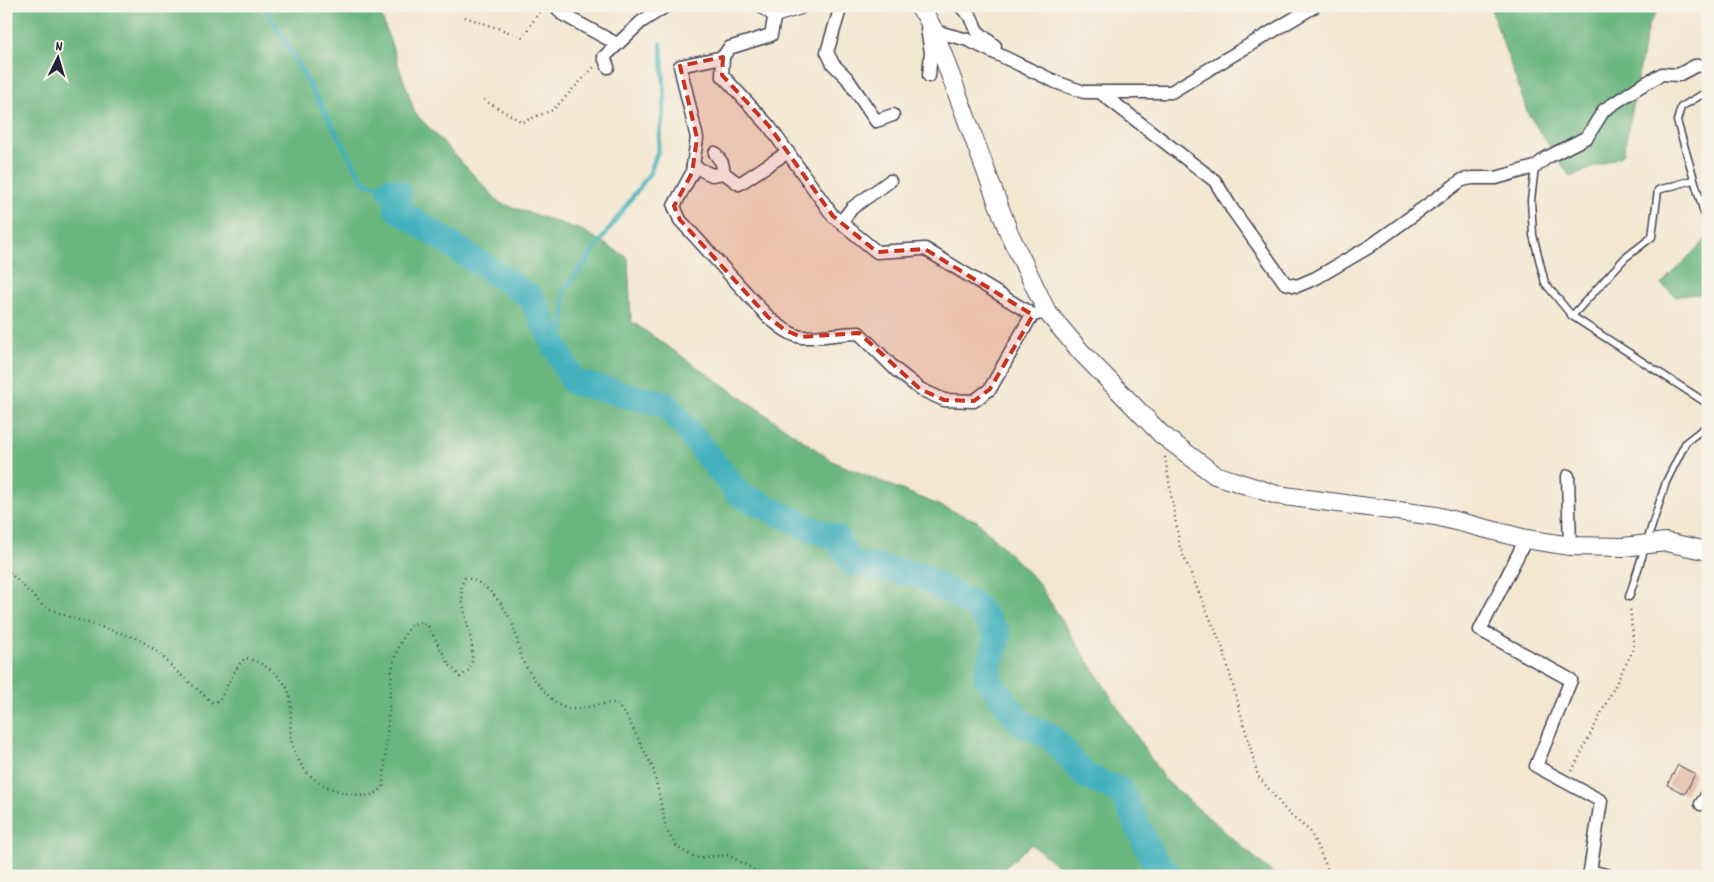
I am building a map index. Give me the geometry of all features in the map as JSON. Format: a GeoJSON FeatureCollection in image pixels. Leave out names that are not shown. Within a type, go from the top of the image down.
{"type":"FeatureCollection","features":[{"type":"Feature","properties":{"kind":"street"},"geometry":{"type":"LineString","coordinates":[[556,6],[562,14],[617,44]]}},
{"type":"Feature","properties":{"kind":"street"},"geometry":{"type":"LineString","coordinates":[[606,62],[617,44],[641,22],[666,6]]}},
{"type":"Feature","properties":{"kind":"street"},"geometry":{"type":"LineString","coordinates":[[798,6],[770,10],[771,35],[729,48],[723,56],[722,75],[769,126],[833,216],[877,252],[925,249],[1040,314],[1161,434],[1216,475],[1277,494],[1436,516],[1526,539],[1570,546],[1623,547],[1666,542],[1708,551]]}},
{"type":"Feature","properties":{"kind":"street"},"geometry":{"type":"LineString","coordinates":[[841,6],[827,52],[833,64],[847,78],[876,122],[893,115]]}},
{"type":"Feature","properties":{"kind":"street"},"geometry":{"type":"LineString","coordinates":[[960,6],[971,17],[977,31],[1012,59]]}},
{"type":"Feature","properties":{"kind":"street"},"geometry":{"type":"LineString","coordinates":[[934,31],[968,40],[1012,59],[1058,83],[1084,92],[1171,92],[1315,6]]}},
{"type":"Feature","properties":{"kind":"street"},"geometry":{"type":"LineString","coordinates":[[923,9],[934,31],[1040,314]]}},
{"type":"Feature","properties":{"kind":"street"},"geometry":{"type":"LineString","coordinates":[[923,9],[931,52],[929,76]]}},
{"type":"Feature","properties":{"kind":"street"},"geometry":{"type":"LineString","coordinates":[[723,56],[680,66],[697,138],[692,173],[674,206],[680,220],[768,317],[785,330],[801,337],[859,333],[896,370],[920,389],[944,400],[974,401],[990,389],[1014,345],[1040,314]]}},
{"type":"Feature","properties":{"kind":"street"},"geometry":{"type":"LineString","coordinates":[[1101,93],[1215,181],[1285,283],[1297,286],[1316,278],[1369,247],[1462,180],[1496,178],[1536,167],[1546,158],[1586,136],[1604,110],[1639,87],[1662,74],[1678,75],[1695,66],[1708,65]]}},
{"type":"Feature","properties":{"kind":"street"},"geometry":{"type":"LineString","coordinates":[[716,153],[722,163],[724,173],[738,184],[788,152]]}},
{"type":"Feature","properties":{"kind":"street"},"geometry":{"type":"LineString","coordinates":[[693,166],[712,175],[724,173]]}},
{"type":"Feature","properties":{"kind":"street"},"geometry":{"type":"LineString","coordinates":[[840,222],[852,208],[890,180]]}},
{"type":"Feature","properties":{"kind":"street"},"geometry":{"type":"LineString","coordinates":[[1568,476],[1570,546]]}},
{"type":"Feature","properties":{"kind":"street"},"geometry":{"type":"LineString","coordinates":[[1526,539],[1480,630],[1571,680],[1536,766],[1601,802],[1590,874],[1609,876]]}},
{"type":"Feature","properties":{"kind":"lane"},"geometry":{"type":"LineString","coordinates":[[1708,91],[1681,107],[1677,121],[1704,213],[1708,215]]}},
{"type":"Feature","properties":{"kind":"lane"},"geometry":{"type":"LineString","coordinates":[[1536,167],[1531,200],[1533,235],[1544,283],[1572,316],[1708,404]]}},
{"type":"Feature","properties":{"kind":"lane"},"geometry":{"type":"LineString","coordinates":[[1572,316],[1625,258],[1652,237],[1658,190],[1694,180]]}},
{"type":"Feature","properties":{"kind":"lane"},"geometry":{"type":"LineString","coordinates":[[1629,597],[1666,482],[1686,442],[1708,425]]}},
{"type":"Feature","properties":{"kind":"path"},"geometry":{"type":"LineString","coordinates":[[465,17],[524,37],[543,6]]}},
{"type":"Feature","properties":{"kind":"path"},"geometry":{"type":"LineString","coordinates":[[484,100],[522,122],[552,110],[606,62]]}},
{"type":"Feature","properties":{"kind":"path"},"geometry":{"type":"LineString","coordinates":[[1161,434],[1180,548],[1224,649],[1258,776],[1289,814],[1310,831],[1330,876]]}},
{"type":"Feature","properties":{"kind":"path"},"geometry":{"type":"LineString","coordinates":[[6,569],[43,606],[70,617],[138,639],[158,652],[174,669],[212,702],[218,701],[232,680],[238,663],[246,658],[260,661],[274,672],[289,691],[291,738],[299,762],[312,779],[339,792],[367,796],[377,794],[383,787],[392,670],[396,651],[406,631],[412,624],[420,622],[428,626],[449,664],[460,677],[469,670],[472,658],[468,624],[460,595],[462,582],[465,578],[469,578],[483,587],[499,602],[514,627],[523,661],[534,680],[554,701],[570,709],[605,702],[616,703],[627,717],[654,768],[667,831],[677,847],[695,858],[728,855],[765,876]]}},
{"type":"Feature","properties":{"kind":"path"},"geometry":{"type":"LineString","coordinates":[[1566,783],[1634,648],[1629,597]]}},
{"type":"Feature","properties":{"kind":"highlighted area"},"geometry":{"type":"Polygon","coordinates":[[[723,57],[722,75],[769,126],[833,216],[877,252],[925,249],[1033,315],[990,389],[974,401],[944,400],[920,389],[859,333],[801,337],[785,330],[768,317],[680,220],[674,206],[692,173],[697,138],[680,66],[723,57]]]}},
{"type":"Feature","properties":{"kind":"green space"},"geometry":{"type":"Polygon","coordinates":[[[6,6],[378,6],[415,113],[500,203],[584,231],[628,258],[631,321],[834,462],[977,521],[1036,580],[1164,779],[1276,876],[1071,876],[1031,844],[996,876],[6,876],[6,6]]]}},
{"type":"Feature","properties":{"kind":"green space"},"geometry":{"type":"Polygon","coordinates":[[[1490,6],[1661,6],[1648,25],[1623,155],[1570,177],[1528,114],[1490,6]]]}},
{"type":"Feature","properties":{"kind":"green space"},"geometry":{"type":"Polygon","coordinates":[[[1708,237],[1708,293],[1676,296],[1661,284],[1708,237]]]}},
{"type":"Feature","properties":{"kind":"building"},"geometry":{"type":"Polygon","coordinates":[[[1678,765],[1695,774],[1685,794],[1667,785],[1678,765]]]}},
{"type":"Feature","properties":{"kind":"waterway"},"geometry":{"type":"LineString","coordinates":[[265,6],[364,182],[390,190]]}},
{"type":"Feature","properties":{"kind":"waterway"},"geometry":{"type":"LineString","coordinates":[[563,361],[564,291],[650,173],[658,150],[665,98],[661,44]]}},
{"type":"Feature","properties":{"kind":"waterway"},"geometry":{"type":"LineString","coordinates":[[390,190],[399,193],[397,209],[531,297],[573,382],[667,405],[739,494],[807,527],[837,538],[851,563],[918,575],[977,607],[998,635],[986,677],[1022,724],[1050,736],[1086,776],[1121,791],[1154,861],[1171,876]]}}]}
